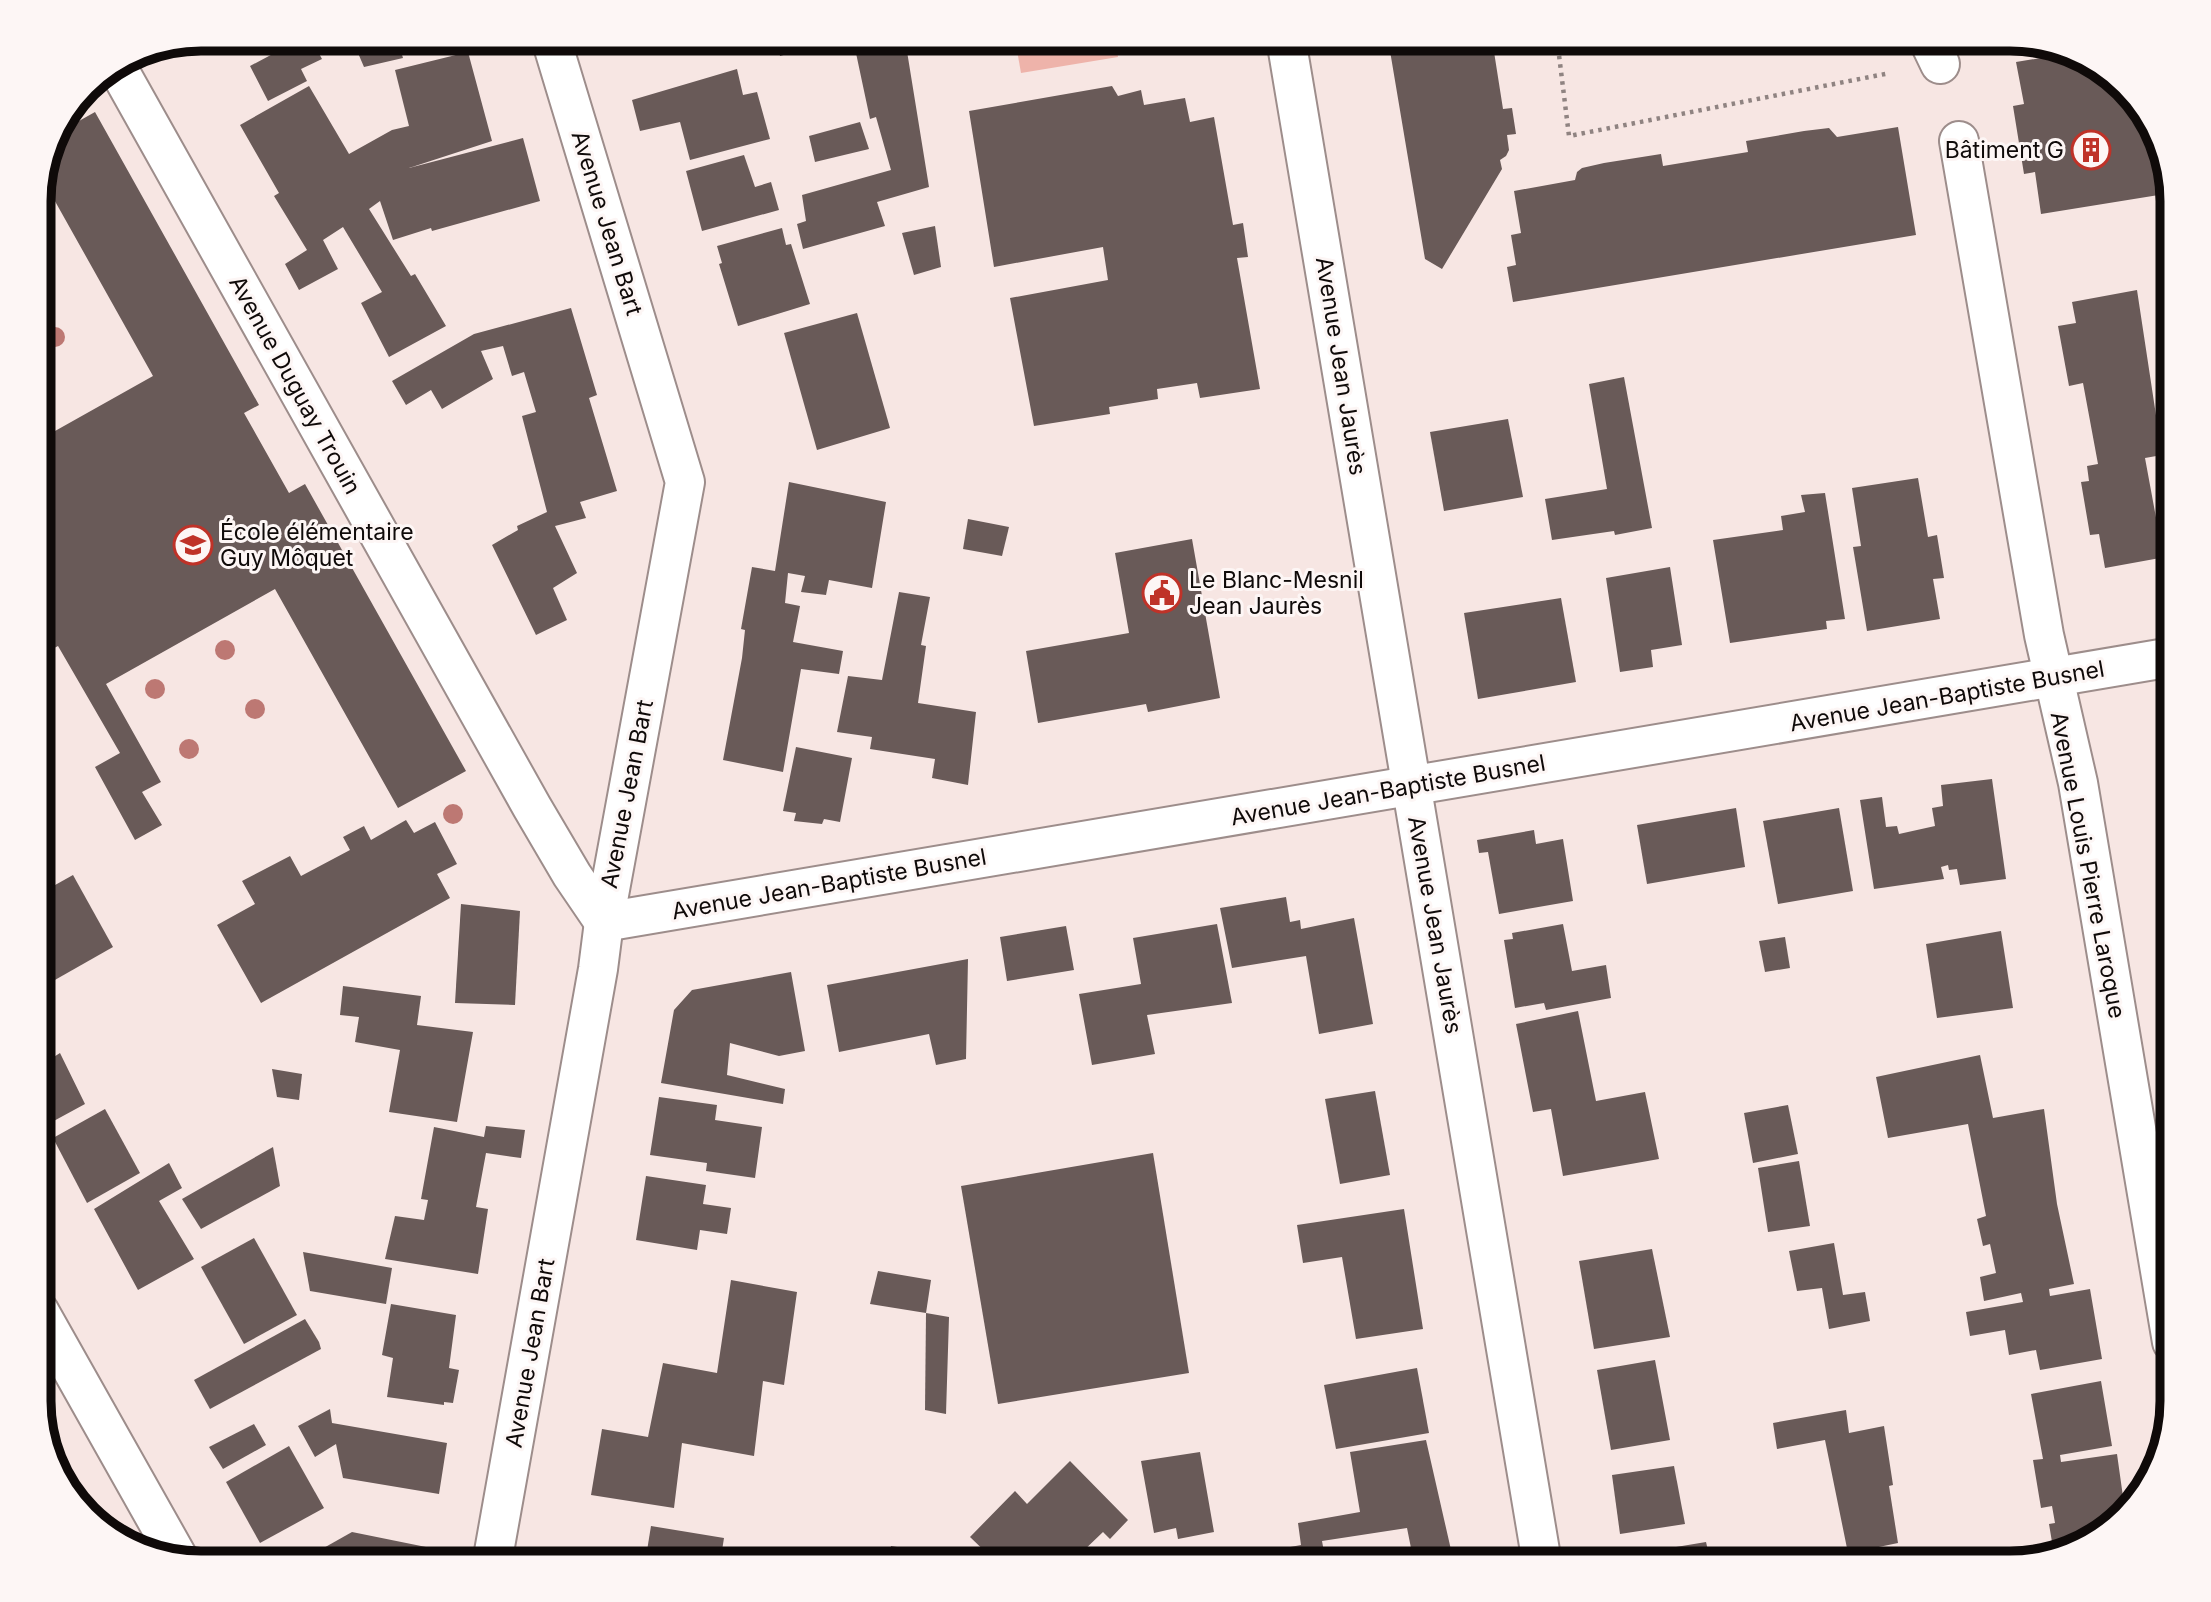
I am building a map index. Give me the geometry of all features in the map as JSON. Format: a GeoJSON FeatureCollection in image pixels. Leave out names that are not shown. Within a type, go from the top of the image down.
{"type":"FeatureCollection","features":[{"type":"Feature","properties":{"kind":"street","name":"Avenue Jean Bart"},"geometry":{"type":"LineString","coordinates":[[494,1551],[598,969],[604,922],[685,482],[555,51]]}},
{"type":"Feature","properties":{"kind":"street","name":"Avenue Jean Jaurès"},"geometry":{"type":"LineString","coordinates":[[1288,51],[1540,1551]]}},
{"type":"Feature","properties":{"kind":"street","name":"Avenue Duguay Trouin"},"geometry":{"type":"LineString","coordinates":[[121,74],[532,807],[572,875],[604,922]]}},
{"type":"Feature","properties":{"kind":"street","name":"Avenue Louis Pierre Laroque"},"geometry":{"type":"LineString","coordinates":[[1959,141],[2052,678],[2078,783],[2160,1271]]}},
{"type":"Feature","properties":{"kind":"street","name":"Avenue Jean-Baptiste Busnel"},"geometry":{"type":"LineString","coordinates":[[604,922],[2160,659]]}},
{"type":"Feature","properties":{"kind":"street"},"geometry":{"type":"LineString","coordinates":[[51,1332],[173,1548]]}},
{"type":"Feature","properties":{"kind":"path"},"geometry":{"type":"LineString","coordinates":[[1559,51],[1569,136],[1934,51]]}},
{"type":"Feature","properties":{"kind":"shaded area"},"geometry":{"type":"Polygon","coordinates":[[[1017,51],[1117,51],[1118,57],[1021,73],[1017,51]]]}},
{"type":"Feature","properties":{"kind":"building"},"geometry":{"type":"Polygon","coordinates":[[[278,51],[318,51],[322,59],[301,69],[307,81],[268,101],[250,66],[278,51]]]}},
{"type":"Feature","properties":{"kind":"building"},"geometry":{"type":"Polygon","coordinates":[[[357,51],[401,51],[403,58],[364,67],[357,51]]]}},
{"type":"Feature","properties":{"kind":"building"},"geometry":{"type":"Polygon","coordinates":[[[779,51],[798,51],[780,56],[779,51]]]}},
{"type":"Feature","properties":{"kind":"building"},"geometry":{"type":"Polygon","coordinates":[[[856,51],[907,51],[929,187],[877,202],[885,226],[803,249],[797,224],[806,221],[802,195],[891,170],[876,117],[870,119],[856,51]]]}},
{"type":"Feature","properties":{"kind":"building"},"geometry":{"type":"Polygon","coordinates":[[[1390,51],[1494,51],[1503,109],[1512,108],[1516,134],[1507,135],[1509,150],[1500,160],[1502,169],[1442,269],[1425,259],[1390,51]]]}},
{"type":"Feature","properties":{"kind":"building"},"geometry":{"type":"Polygon","coordinates":[[[468,52],[492,141],[409,168],[523,138],[540,201],[393,240],[380,201],[369,209],[411,276],[415,274],[446,326],[389,357],[361,303],[382,292],[343,227],[323,240],[338,269],[299,290],[285,264],[307,250],[274,196],[279,193],[240,125],[309,86],[349,154],[392,130],[409,126],[395,70],[468,52]]]}},
{"type":"Feature","properties":{"kind":"building","name":"Bâtiment G"},"geometry":{"type":"Polygon","coordinates":[[[2049,57],[2077,66],[2102,82],[2129,109],[2145,134],[2157,172],[2160,195],[2041,214],[2035,172],[2024,174],[2013,106],[2024,104],[2016,62],[2049,57]]]}},
{"type":"Feature","properties":{"kind":"building"},"geometry":{"type":"Polygon","coordinates":[[[737,69],[743,95],[757,92],[770,139],[690,160],[680,122],[640,131],[632,100],[737,69]]]}},
{"type":"Feature","properties":{"kind":"building"},"geometry":{"type":"Polygon","coordinates":[[[1112,86],[1118,96],[1141,90],[1144,105],[1185,98],[1190,122],[1214,117],[1233,225],[1243,223],[1248,257],[1237,258],[1260,389],[1200,398],[1197,383],[1157,389],[1158,399],[1109,407],[1110,414],[1034,426],[1010,298],[1108,280],[1103,247],[994,267],[969,111],[1112,86]]]}},
{"type":"Feature","properties":{"kind":"building","name":"École élémentaire Guy Môquet"},"geometry":{"type":"Polygon","coordinates":[[[95,112],[259,405],[244,413],[289,493],[305,484],[466,771],[398,808],[275,589],[106,684],[161,782],[142,792],[162,825],[135,840],[95,767],[120,753],[58,646],[51,650],[51,433],[153,376],[51,194],[56,162],[71,125],[95,112]]]}},
{"type":"Feature","properties":{"kind":"building"},"geometry":{"type":"Polygon","coordinates":[[[860,122],[869,149],[815,162],[809,136],[860,122]]]}},
{"type":"Feature","properties":{"kind":"building"},"geometry":{"type":"Polygon","coordinates":[[[1898,127],[1916,235],[1513,302],[1507,267],[1516,265],[1511,235],[1521,233],[1514,191],[1575,180],[1577,172],[1582,168],[1604,163],[1661,154],[1663,166],[1748,152],[1746,141],[1804,131],[1829,128],[1837,137],[1898,127]]]}},
{"type":"Feature","properties":{"kind":"building"},"geometry":{"type":"Polygon","coordinates":[[[744,155],[755,187],[771,182],[779,210],[702,231],[686,171],[744,155]]]}},
{"type":"Feature","properties":{"kind":"building"},"geometry":{"type":"Polygon","coordinates":[[[935,226],[941,267],[914,275],[902,233],[935,226]]]}},
{"type":"Feature","properties":{"kind":"building"},"geometry":{"type":"Polygon","coordinates":[[[782,228],[786,245],[791,244],[810,304],[738,326],[719,264],[722,263],[717,246],[782,228]]]}},
{"type":"Feature","properties":{"kind":"building"},"geometry":{"type":"Polygon","coordinates":[[[2137,290],[2160,442],[2160,455],[2145,458],[2157,523],[2160,522],[2160,558],[2105,568],[2099,534],[2090,535],[2081,482],[2089,481],[2087,466],[2098,464],[2083,383],[2069,386],[2058,326],[2076,323],[2072,302],[2137,290]]]}},
{"type":"Feature","properties":{"kind":"building"},"geometry":{"type":"Polygon","coordinates":[[[571,308],[597,395],[589,398],[617,491],[580,502],[586,518],[555,526],[577,573],[553,588],[567,620],[536,635],[492,545],[518,530],[517,526],[547,512],[522,416],[536,412],[524,372],[512,376],[503,346],[481,351],[493,379],[442,409],[431,390],[406,405],[392,381],[474,334],[571,308]]]}},
{"type":"Feature","properties":{"kind":"building"},"geometry":{"type":"Polygon","coordinates":[[[857,313],[890,428],[817,450],[784,333],[857,313]]]}},
{"type":"Feature","properties":{"kind":"building"},"geometry":{"type":"Polygon","coordinates":[[[1624,377],[1652,528],[1615,535],[1614,531],[1552,540],[1545,499],[1607,489],[1589,384],[1624,377]]]}},
{"type":"Feature","properties":{"kind":"building"},"geometry":{"type":"Polygon","coordinates":[[[1508,419],[1523,497],[1444,511],[1430,432],[1508,419]]]}},
{"type":"Feature","properties":{"kind":"building"},"geometry":{"type":"Polygon","coordinates":[[[1918,478],[1928,537],[1937,535],[1944,578],[1933,579],[1940,619],[1867,631],[1853,547],[1861,546],[1852,488],[1918,478]]]}},
{"type":"Feature","properties":{"kind":"building"},"geometry":{"type":"Polygon","coordinates":[[[789,482],[886,502],[872,588],[829,580],[826,595],[801,592],[805,576],[788,573],[785,603],[800,606],[793,642],[843,651],[839,674],[801,669],[783,772],[723,760],[742,658],[745,630],[741,629],[752,567],[775,571],[789,482]]]}},
{"type":"Feature","properties":{"kind":"building"},"geometry":{"type":"Polygon","coordinates":[[[1825,493],[1845,619],[1826,621],[1827,629],[1730,643],[1713,540],[1783,530],[1781,516],[1805,512],[1801,495],[1825,493]]]}},
{"type":"Feature","properties":{"kind":"building"},"geometry":{"type":"Polygon","coordinates":[[[968,519],[1009,527],[1002,556],[963,549],[968,519]]]}},
{"type":"Feature","properties":{"kind":"building","name":"Le Blanc-Mesnil Jean Jaurès"},"geometry":{"type":"Polygon","coordinates":[[[1192,539],[1220,698],[1148,712],[1146,704],[1038,723],[1026,651],[1129,633],[1115,553],[1192,539]]]}},
{"type":"Feature","properties":{"kind":"building"},"geometry":{"type":"Polygon","coordinates":[[[1670,567],[1682,645],[1651,650],[1653,667],[1620,672],[1606,578],[1670,567]]]}},
{"type":"Feature","properties":{"kind":"building"},"geometry":{"type":"Polygon","coordinates":[[[899,592],[930,597],[921,645],[926,646],[918,703],[976,712],[968,785],[932,778],[935,759],[870,749],[872,737],[837,732],[848,676],[882,680],[899,592]]]}},
{"type":"Feature","properties":{"kind":"building"},"geometry":{"type":"Polygon","coordinates":[[[1561,598],[1576,682],[1478,699],[1464,613],[1561,598]]]}},
{"type":"Feature","properties":{"kind":"building"},"geometry":{"type":"Polygon","coordinates":[[[796,747],[852,758],[840,822],[824,819],[822,824],[794,821],[796,813],[783,811],[796,747]]]}},
{"type":"Feature","properties":{"kind":"building"},"geometry":{"type":"Polygon","coordinates":[[[1992,779],[2006,879],[1960,885],[1957,869],[1949,870],[1948,865],[1941,867],[1944,879],[1874,889],[1860,800],[1882,797],[1886,827],[1897,826],[1899,834],[1935,826],[1932,808],[1943,806],[1941,785],[1992,779]]]}},
{"type":"Feature","properties":{"kind":"building"},"geometry":{"type":"Polygon","coordinates":[[[1736,808],[1745,867],[1647,884],[1637,825],[1736,808]]]}},
{"type":"Feature","properties":{"kind":"building"},"geometry":{"type":"Polygon","coordinates":[[[1839,808],[1853,891],[1778,904],[1763,821],[1839,808]]]}},
{"type":"Feature","properties":{"kind":"building"},"geometry":{"type":"Polygon","coordinates":[[[406,820],[414,833],[435,822],[457,864],[437,874],[450,898],[261,1003],[217,925],[255,904],[242,881],[290,856],[301,876],[350,850],[343,837],[364,826],[371,840],[406,820]]]}},
{"type":"Feature","properties":{"kind":"building"},"geometry":{"type":"Polygon","coordinates":[[[1534,830],[1536,844],[1563,839],[1573,901],[1499,914],[1488,852],[1479,853],[1477,840],[1534,830]]]}},
{"type":"Feature","properties":{"kind":"building"},"geometry":{"type":"Polygon","coordinates":[[[73,875],[113,947],[51,982],[51,887],[73,875]]]}},
{"type":"Feature","properties":{"kind":"building"},"geometry":{"type":"Polygon","coordinates":[[[1286,897],[1290,922],[1300,920],[1301,929],[1354,918],[1373,1024],[1319,1034],[1306,956],[1232,968],[1220,908],[1286,897]]]}},
{"type":"Feature","properties":{"kind":"building"},"geometry":{"type":"Polygon","coordinates":[[[461,904],[520,911],[515,1005],[455,1003],[461,904]]]}},
{"type":"Feature","properties":{"kind":"building"},"geometry":{"type":"Polygon","coordinates":[[[1217,924],[1232,1003],[1147,1015],[1155,1054],[1092,1065],[1079,994],[1141,984],[1133,938],[1217,924]]]}},
{"type":"Feature","properties":{"kind":"building"},"geometry":{"type":"Polygon","coordinates":[[[1563,924],[1572,971],[1606,965],[1611,998],[1546,1010],[1544,1003],[1515,1008],[1504,940],[1513,939],[1512,933],[1563,924]]]}},
{"type":"Feature","properties":{"kind":"building"},"geometry":{"type":"Polygon","coordinates":[[[1066,926],[1074,970],[1007,981],[1000,937],[1066,926]]]}},
{"type":"Feature","properties":{"kind":"building"},"geometry":{"type":"Polygon","coordinates":[[[2001,931],[2013,1008],[1937,1018],[1926,944],[2001,931]]]}},
{"type":"Feature","properties":{"kind":"building"},"geometry":{"type":"Polygon","coordinates":[[[1785,937],[1790,968],[1765,972],[1759,941],[1785,937]]]}},
{"type":"Feature","properties":{"kind":"building"},"geometry":{"type":"Polygon","coordinates":[[[968,959],[966,1059],[936,1065],[929,1034],[839,1052],[827,985],[968,959]]]}},
{"type":"Feature","properties":{"kind":"building"},"geometry":{"type":"Polygon","coordinates":[[[791,972],[805,1051],[779,1056],[730,1043],[727,1075],[785,1089],[783,1104],[661,1083],[674,1010],[692,990],[791,972]]]}},
{"type":"Feature","properties":{"kind":"building"},"geometry":{"type":"Polygon","coordinates":[[[343,986],[421,996],[417,1025],[473,1032],[457,1122],[389,1112],[400,1050],[355,1042],[359,1017],[340,1015],[343,986]]]}},
{"type":"Feature","properties":{"kind":"building"},"geometry":{"type":"Polygon","coordinates":[[[1578,1011],[1596,1101],[1645,1092],[1659,1159],[1563,1176],[1551,1109],[1533,1112],[1516,1024],[1578,1011]]]}},
{"type":"Feature","properties":{"kind":"building"},"geometry":{"type":"Polygon","coordinates":[[[60,1053],[85,1104],[51,1122],[51,1059],[60,1053]]]}},
{"type":"Feature","properties":{"kind":"building"},"geometry":{"type":"Polygon","coordinates":[[[1980,1055],[1993,1118],[2044,1109],[2057,1204],[2074,1284],[2049,1289],[2050,1296],[2090,1289],[2102,1359],[2040,1370],[2036,1350],[2009,1355],[2005,1330],[1970,1336],[1966,1312],[2023,1302],[2021,1293],[1984,1301],[1980,1277],[1996,1273],[1990,1244],[1983,1246],[1977,1219],[1986,1216],[1968,1124],[1888,1138],[1876,1077],[1980,1055]]]}},
{"type":"Feature","properties":{"kind":"building"},"geometry":{"type":"Polygon","coordinates":[[[272,1069],[302,1074],[299,1100],[277,1097],[272,1069]]]}},
{"type":"Feature","properties":{"kind":"building"},"geometry":{"type":"Polygon","coordinates":[[[1375,1091],[1390,1175],[1340,1184],[1325,1099],[1375,1091]]]}},
{"type":"Feature","properties":{"kind":"building"},"geometry":{"type":"Polygon","coordinates":[[[659,1097],[717,1105],[715,1120],[762,1127],[755,1178],[706,1171],[707,1163],[650,1155],[659,1097]]]}},
{"type":"Feature","properties":{"kind":"building"},"geometry":{"type":"Polygon","coordinates":[[[1788,1105],[1798,1154],[1753,1163],[1744,1113],[1788,1105]]]}},
{"type":"Feature","properties":{"kind":"building"},"geometry":{"type":"Polygon","coordinates":[[[105,1109],[140,1173],[87,1203],[53,1138],[105,1109]]]}},
{"type":"Feature","properties":{"kind":"building"},"geometry":{"type":"Polygon","coordinates":[[[486,1126],[525,1130],[521,1158],[486,1153],[476,1207],[488,1209],[478,1274],[385,1259],[395,1216],[424,1220],[428,1200],[421,1199],[434,1127],[484,1137],[486,1126]]]}},
{"type":"Feature","properties":{"kind":"building"},"geometry":{"type":"Polygon","coordinates":[[[273,1147],[280,1186],[201,1229],[182,1199],[273,1147]]]}},
{"type":"Feature","properties":{"kind":"building"},"geometry":{"type":"Polygon","coordinates":[[[1153,1153],[1189,1373],[998,1404],[961,1186],[1153,1153]]]}},
{"type":"Feature","properties":{"kind":"building"},"geometry":{"type":"Polygon","coordinates":[[[1799,1161],[1810,1226],[1768,1232],[1758,1168],[1799,1161]]]}},
{"type":"Feature","properties":{"kind":"building"},"geometry":{"type":"Polygon","coordinates":[[[169,1163],[182,1188],[159,1201],[194,1259],[138,1290],[94,1209],[169,1163]]]}},
{"type":"Feature","properties":{"kind":"building"},"geometry":{"type":"Polygon","coordinates":[[[646,1176],[706,1185],[703,1204],[731,1208],[727,1234],[700,1230],[697,1250],[636,1240],[646,1176]]]}},
{"type":"Feature","properties":{"kind":"building"},"geometry":{"type":"Polygon","coordinates":[[[1404,1209],[1423,1329],[1356,1339],[1342,1257],[1303,1263],[1297,1225],[1404,1209]]]}},
{"type":"Feature","properties":{"kind":"building"},"geometry":{"type":"Polygon","coordinates":[[[254,1238],[297,1315],[244,1344],[201,1267],[254,1238]]]}},
{"type":"Feature","properties":{"kind":"building"},"geometry":{"type":"Polygon","coordinates":[[[1834,1243],[1843,1295],[1865,1292],[1870,1321],[1829,1329],[1822,1288],[1797,1291],[1789,1251],[1834,1243]]]}},
{"type":"Feature","properties":{"kind":"building"},"geometry":{"type":"Polygon","coordinates":[[[1652,1249],[1670,1337],[1594,1349],[1579,1261],[1652,1249]]]}},
{"type":"Feature","properties":{"kind":"building"},"geometry":{"type":"Polygon","coordinates":[[[303,1252],[392,1268],[386,1304],[310,1291],[303,1252]]]}},
{"type":"Feature","properties":{"kind":"building"},"geometry":{"type":"Polygon","coordinates":[[[878,1271],[931,1280],[926,1313],[870,1304],[878,1271]]]}},
{"type":"Feature","properties":{"kind":"building"},"geometry":{"type":"Polygon","coordinates":[[[731,1280],[797,1292],[784,1385],[763,1381],[754,1456],[682,1443],[674,1508],[591,1495],[602,1429],[648,1437],[663,1363],[717,1373],[731,1280]]]}},
{"type":"Feature","properties":{"kind":"building"},"geometry":{"type":"Polygon","coordinates":[[[391,1304],[456,1315],[449,1368],[459,1370],[453,1403],[444,1402],[444,1405],[387,1397],[393,1358],[382,1355],[391,1304]]]}},
{"type":"Feature","properties":{"kind":"building"},"geometry":{"type":"Polygon","coordinates":[[[926,1313],[949,1317],[946,1414],[925,1410],[926,1313]]]}},
{"type":"Feature","properties":{"kind":"building"},"geometry":{"type":"Polygon","coordinates":[[[305,1319],[321,1349],[210,1409],[194,1380],[305,1319]]]}},
{"type":"Feature","properties":{"kind":"building"},"geometry":{"type":"Polygon","coordinates":[[[1655,1360],[1670,1440],[1611,1450],[1597,1370],[1655,1360]]]}},
{"type":"Feature","properties":{"kind":"building"},"geometry":{"type":"Polygon","coordinates":[[[1417,1368],[1429,1433],[1336,1449],[1324,1385],[1417,1368]]]}},
{"type":"Feature","properties":{"kind":"building"},"geometry":{"type":"Polygon","coordinates":[[[2101,1381],[2112,1446],[2060,1455],[2061,1462],[2117,1454],[2123,1499],[2094,1526],[2058,1543],[2052,1542],[2049,1524],[2055,1523],[2052,1506],[2041,1508],[2033,1460],[2043,1459],[2031,1394],[2101,1381]]]}},
{"type":"Feature","properties":{"kind":"building"},"geometry":{"type":"Polygon","coordinates":[[[330,1409],[332,1423],[447,1443],[439,1494],[343,1478],[336,1444],[315,1457],[298,1426],[330,1409]]]}},
{"type":"Feature","properties":{"kind":"building"},"geometry":{"type":"Polygon","coordinates":[[[1846,1410],[1849,1433],[1884,1426],[1893,1485],[1889,1486],[1898,1543],[1869,1551],[1848,1551],[1825,1440],[1777,1449],[1773,1423],[1846,1410]]]}},
{"type":"Feature","properties":{"kind":"building"},"geometry":{"type":"Polygon","coordinates":[[[254,1424],[266,1445],[223,1469],[209,1447],[254,1424]]]}},
{"type":"Feature","properties":{"kind":"building"},"geometry":{"type":"Polygon","coordinates":[[[1426,1440],[1451,1551],[1412,1551],[1407,1528],[1322,1541],[1324,1551],[1285,1551],[1285,1548],[1301,1545],[1298,1523],[1360,1512],[1350,1452],[1426,1440]]]}},
{"type":"Feature","properties":{"kind":"building"},"geometry":{"type":"Polygon","coordinates":[[[289,1446],[324,1508],[260,1543],[226,1482],[289,1446]]]}},
{"type":"Feature","properties":{"kind":"building"},"geometry":{"type":"Polygon","coordinates":[[[1200,1452],[1214,1532],[1178,1539],[1176,1528],[1154,1533],[1141,1461],[1200,1452]]]}},
{"type":"Feature","properties":{"kind":"building"},"geometry":{"type":"Polygon","coordinates":[[[1070,1461],[1128,1520],[1110,1539],[1103,1532],[1083,1551],[985,1551],[970,1537],[1015,1491],[1027,1504],[1070,1461]]]}},
{"type":"Feature","properties":{"kind":"building"},"geometry":{"type":"Polygon","coordinates":[[[1674,1466],[1685,1524],[1620,1534],[1612,1475],[1674,1466]]]}},
{"type":"Feature","properties":{"kind":"building"},"geometry":{"type":"Polygon","coordinates":[[[651,1526],[724,1538],[722,1551],[647,1551],[651,1526]]]}},
{"type":"Feature","properties":{"kind":"building"},"geometry":{"type":"Polygon","coordinates":[[[352,1532],[426,1547],[425,1551],[318,1551],[352,1532]]]}},
{"type":"Feature","properties":{"kind":"building"},"geometry":{"type":"Polygon","coordinates":[[[1706,1542],[1708,1551],[1652,1551],[1706,1542]]]}},
{"type":"Feature","properties":{"kind":"building"},"geometry":{"type":"Polygon","coordinates":[[[891,1546],[922,1551],[890,1551],[891,1546]]]}},
{"type":"Feature","properties":{"kind":"place","name":"Bâtiment G"},"geometry":{"type":"Point","coordinates":[2091,150]}},
{"type":"Feature","properties":{"kind":"place","name":"École élémentaire Guy Môquet"},"geometry":{"type":"Point","coordinates":[193,545]}},
{"type":"Feature","properties":{"kind":"place","name":"Le Blanc-Mesnil Jean Jaurès"},"geometry":{"type":"Point","coordinates":[1162,593]}}]}
